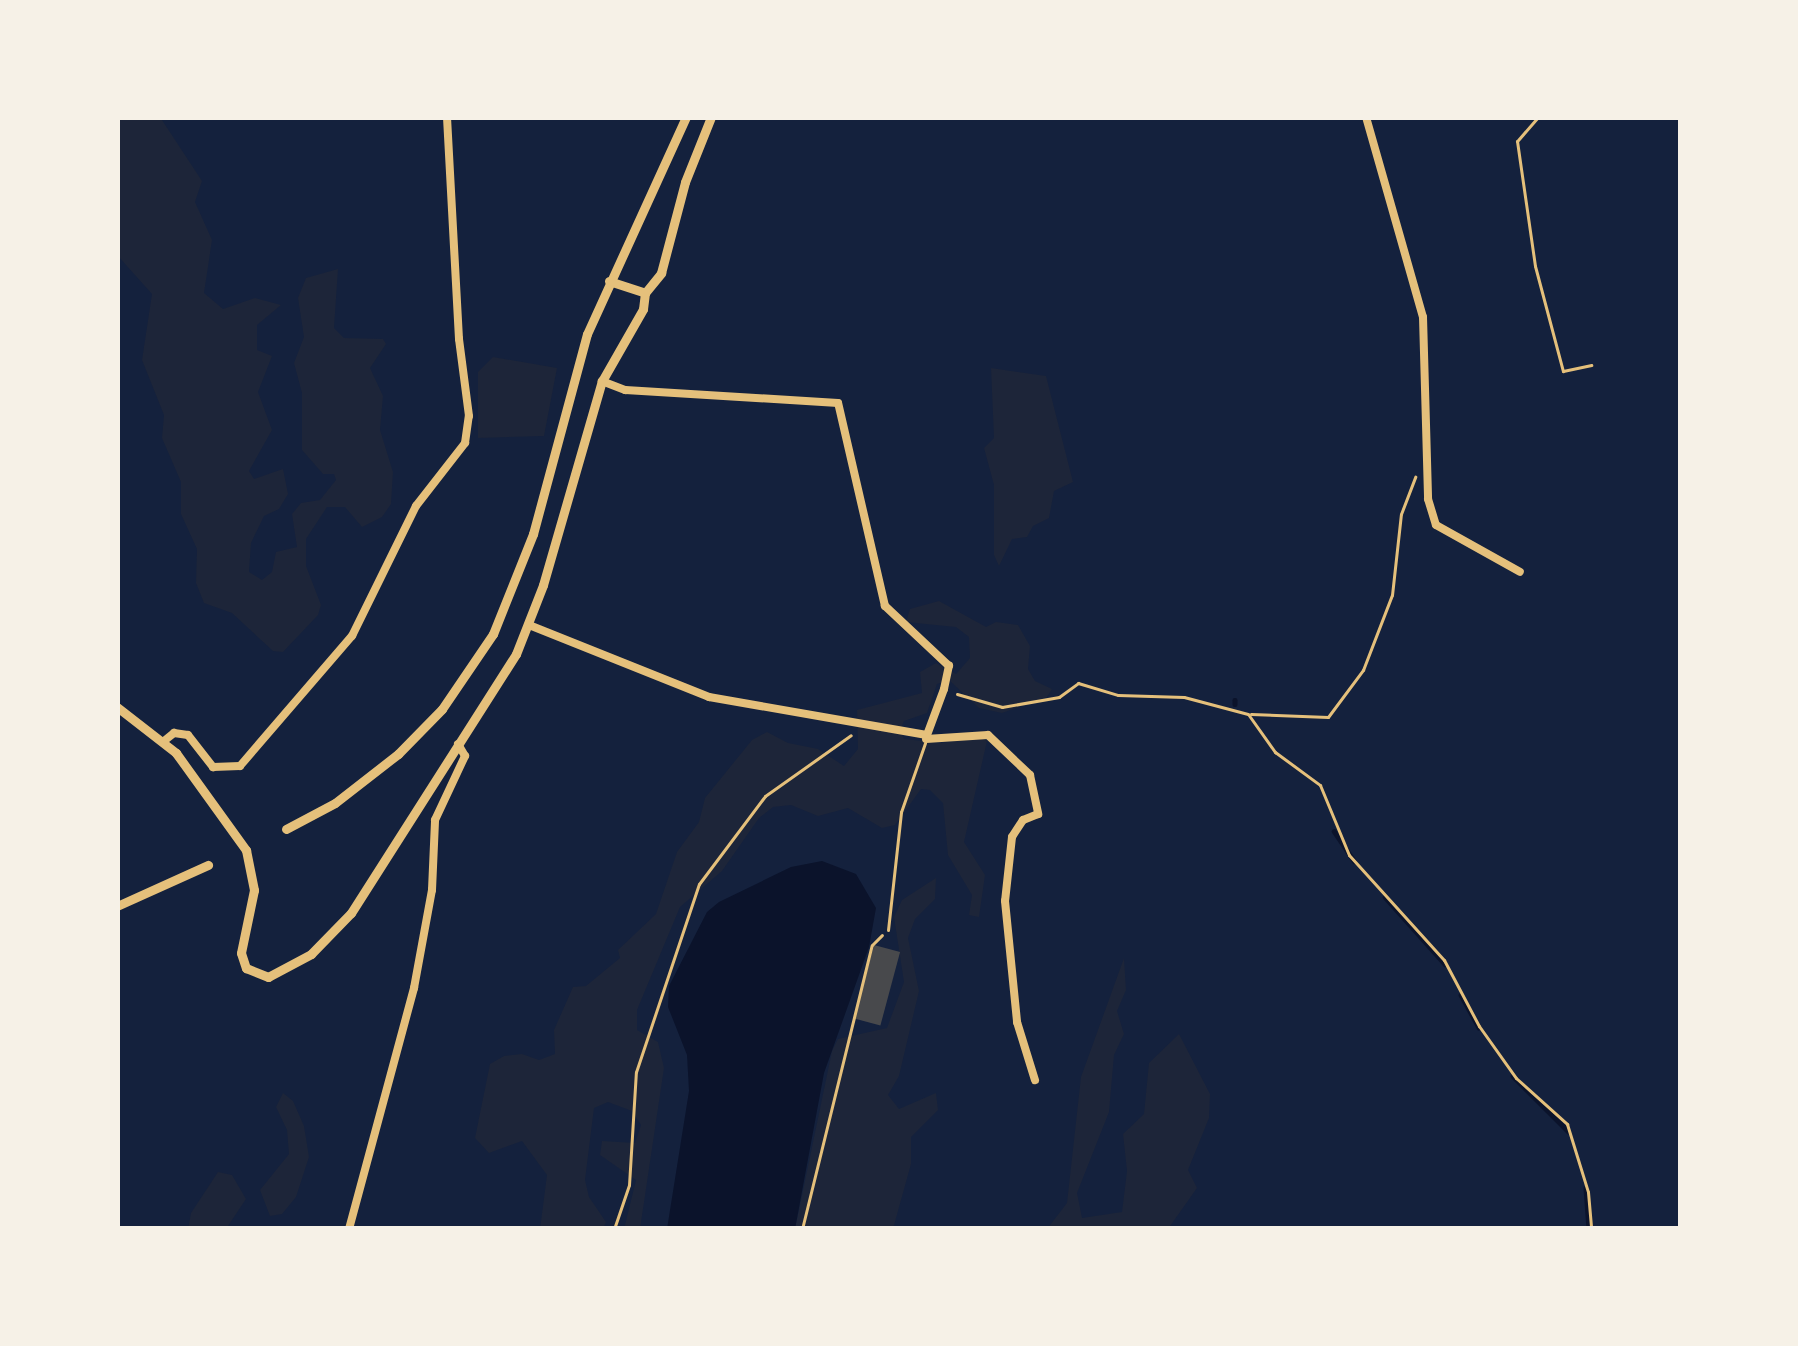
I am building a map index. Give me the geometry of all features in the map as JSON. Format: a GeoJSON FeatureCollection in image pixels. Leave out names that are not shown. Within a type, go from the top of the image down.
{"type":"FeatureCollection","features":[{"type":"Feature","properties":{"kind":"street"},"geometry":{"type":"LineString","coordinates":[[164,741],[174,733],[188,735],[213,767],[240,766],[352,636],[416,506],[465,443],[470,416],[447,117]]}},
{"type":"Feature","properties":{"kind":"street"},"geometry":{"type":"LineString","coordinates":[[286,829],[334,803],[398,754],[450,698],[493,634],[527,554],[578,360],[609,281],[686,117]]}},
{"type":"Feature","properties":{"kind":"street"},"geometry":{"type":"LineString","coordinates":[[117,707],[164,741],[246,850],[254,890],[241,958],[245,968],[265,977],[305,958],[341,926],[505,674],[529,626],[602,381],[643,309],[645,293],[661,273],[685,182],[711,117]]}},
{"type":"Feature","properties":{"kind":"street"},"geometry":{"type":"LineString","coordinates":[[1366,117],[1420,301],[1428,499],[1436,526],[1520,572]]}},
{"type":"Feature","properties":{"kind":"street"},"geometry":{"type":"LineString","coordinates":[[609,281],[645,293]]}},
{"type":"Feature","properties":{"kind":"street"},"geometry":{"type":"LineString","coordinates":[[602,381],[625,390],[838,403],[885,606],[949,666],[927,737]]}},
{"type":"Feature","properties":{"kind":"street"},"geometry":{"type":"LineString","coordinates":[[529,626],[709,697],[927,737],[988,735],[1030,776],[1038,814],[1023,820],[1012,837],[1005,902],[1017,1022],[1035,1080]]}},
{"type":"Feature","properties":{"kind":"street"},"geometry":{"type":"LineString","coordinates":[[349,1229],[414,988],[432,890],[435,820],[465,756],[458,743]]}},
{"type":"Feature","properties":{"kind":"street"},"geometry":{"type":"LineString","coordinates":[[117,906],[208,865]]}},
{"type":"Feature","properties":{"kind":"lane"},"geometry":{"type":"LineString","coordinates":[[1538,117],[1517,141],[1535,266],[1563,371],[1591,365]]}},
{"type":"Feature","properties":{"kind":"lane"},"geometry":{"type":"LineString","coordinates":[[888,930],[901,812],[927,737]]}},
{"type":"Feature","properties":{"kind":"path"},"geometry":{"type":"LineString","coordinates":[[944,689],[1002,707],[1059,697],[1078,682],[1118,695],[1184,697],[1248,714],[1328,717],[1363,670],[1392,595],[1401,514],[1426,447]]}},
{"type":"Feature","properties":{"kind":"path"},"geometry":{"type":"LineString","coordinates":[[1248,714],[1275,752],[1320,785],[1349,855],[1444,960],[1479,1026],[1522,1085],[1567,1124],[1588,1192],[1591,1229]]}},
{"type":"Feature","properties":{"kind":"path"},"geometry":{"type":"LineString","coordinates":[[614,1229],[629,1185],[636,1072],[699,884],[765,796],[867,724]]}},
{"type":"Feature","properties":{"kind":"path"},"geometry":{"type":"LineString","coordinates":[[802,1229],[872,944],[888,930]]}},
{"type":"Feature","properties":{"kind":"shaded area"},"geometry":{"type":"Polygon","coordinates":[[[117,117],[160,117],[202,181],[195,202],[212,240],[204,293],[223,309],[255,298],[281,305],[257,325],[257,350],[272,356],[258,392],[272,430],[249,471],[254,479],[283,469],[288,494],[279,509],[264,516],[251,543],[249,572],[262,580],[272,572],[276,552],[297,547],[292,514],[301,503],[320,500],[336,480],[334,474],[323,474],[302,450],[302,393],[294,363],[304,337],[298,298],[306,278],[338,269],[334,328],[344,338],[383,339],[386,344],[370,368],[383,396],[380,430],[393,472],[391,504],[382,517],[362,527],[345,507],[327,507],[306,539],[306,566],[321,605],[318,615],[283,652],[273,651],[232,613],[204,603],[196,583],[197,549],[181,514],[181,482],[162,438],[164,415],[142,360],[152,294],[117,255],[117,117]]]}},
{"type":"Feature","properties":{"kind":"shaded area"},"geometry":{"type":"Polygon","coordinates":[[[493,357],[557,368],[544,436],[478,438],[478,372],[493,357]]]}},
{"type":"Feature","properties":{"kind":"shaded area"},"geometry":{"type":"Polygon","coordinates":[[[991,368],[1046,376],[1073,482],[1054,491],[1049,518],[1033,526],[1027,537],[1012,539],[999,566],[994,555],[994,485],[984,448],[994,438],[991,368]]]}},
{"type":"Feature","properties":{"kind":"shaded area"},"geometry":{"type":"Polygon","coordinates":[[[939,601],[986,627],[996,622],[1018,625],[1030,646],[1028,669],[1035,681],[1052,689],[1047,697],[1002,713],[979,708],[949,680],[937,684],[927,713],[904,721],[900,730],[904,739],[941,743],[979,737],[987,741],[964,842],[985,875],[979,917],[969,915],[972,895],[948,855],[943,803],[930,790],[921,789],[895,825],[882,828],[848,808],[818,816],[791,805],[773,807],[759,818],[722,871],[680,907],[637,1010],[637,1030],[658,1042],[664,1068],[640,1229],[624,1229],[636,1180],[600,1155],[602,1141],[635,1143],[641,1125],[632,1111],[608,1102],[594,1108],[585,1180],[589,1197],[606,1222],[603,1229],[540,1229],[547,1175],[522,1141],[489,1153],[475,1138],[490,1064],[504,1056],[522,1054],[539,1060],[555,1054],[554,1030],[573,987],[586,986],[620,958],[618,950],[656,914],[677,852],[699,822],[705,798],[752,740],[767,732],[788,743],[818,749],[844,766],[858,749],[857,710],[922,693],[920,672],[936,663],[956,674],[970,658],[969,637],[956,627],[906,622],[910,609],[939,601]]]}},
{"type":"Feature","properties":{"kind":"shaded area"},"geometry":{"type":"Polygon","coordinates":[[[822,861],[856,874],[876,908],[869,947],[824,1073],[795,1229],[667,1229],[689,1091],[687,1055],[668,1007],[669,986],[707,912],[719,902],[791,867],[822,861]]]}},
{"type":"Feature","properties":{"kind":"shaded area"},"geometry":{"type":"Polygon","coordinates":[[[936,878],[935,899],[915,919],[908,938],[919,991],[899,1076],[888,1095],[899,1109],[936,1093],[938,1110],[911,1137],[911,1164],[893,1229],[795,1229],[832,1051],[838,1039],[887,1028],[904,982],[894,917],[902,900],[936,878]]]}},
{"type":"Feature","properties":{"kind":"shaded area"},"geometry":{"type":"Polygon","coordinates":[[[1124,958],[1126,990],[1117,1011],[1124,1034],[1114,1055],[1109,1112],[1077,1193],[1082,1218],[1122,1212],[1127,1171],[1123,1134],[1144,1114],[1149,1063],[1179,1034],[1210,1094],[1209,1118],[1188,1170],[1197,1188],[1168,1229],[1047,1229],[1067,1203],[1081,1077],[1124,958]]]}},
{"type":"Feature","properties":{"kind":"shaded area"},"geometry":{"type":"Polygon","coordinates":[[[283,1093],[293,1101],[304,1126],[309,1157],[296,1197],[282,1214],[270,1216],[260,1190],[289,1154],[287,1130],[276,1107],[283,1093]]]}},
{"type":"Feature","properties":{"kind":"shaded area"},"geometry":{"type":"Polygon","coordinates":[[[218,1172],[232,1175],[246,1199],[226,1229],[188,1229],[191,1213],[218,1172]]]}},
{"type":"Feature","properties":{"kind":"building"},"geometry":{"type":"Polygon","coordinates":[[[874,945],[900,952],[880,1025],[854,1018],[874,945]]]}},
{"type":"Feature","properties":{"kind":"waterway"},"geometry":{"type":"LineString","coordinates":[[1334,831],[1354,861]]}},
{"type":"Feature","properties":{"kind":"waterway"},"geometry":{"type":"LineString","coordinates":[[1385,897],[1445,964]]}},
{"type":"Feature","properties":{"kind":"waterway"},"geometry":{"type":"LineString","coordinates":[[1461,995],[1479,1027]]}},
{"type":"Feature","properties":{"kind":"waterway"},"geometry":{"type":"LineString","coordinates":[[1513,1076],[1568,1131]]}},
{"type":"Feature","properties":{"kind":"waterway"},"geometry":{"type":"LineString","coordinates":[[1586,1188],[1589,1229]]}}]}
